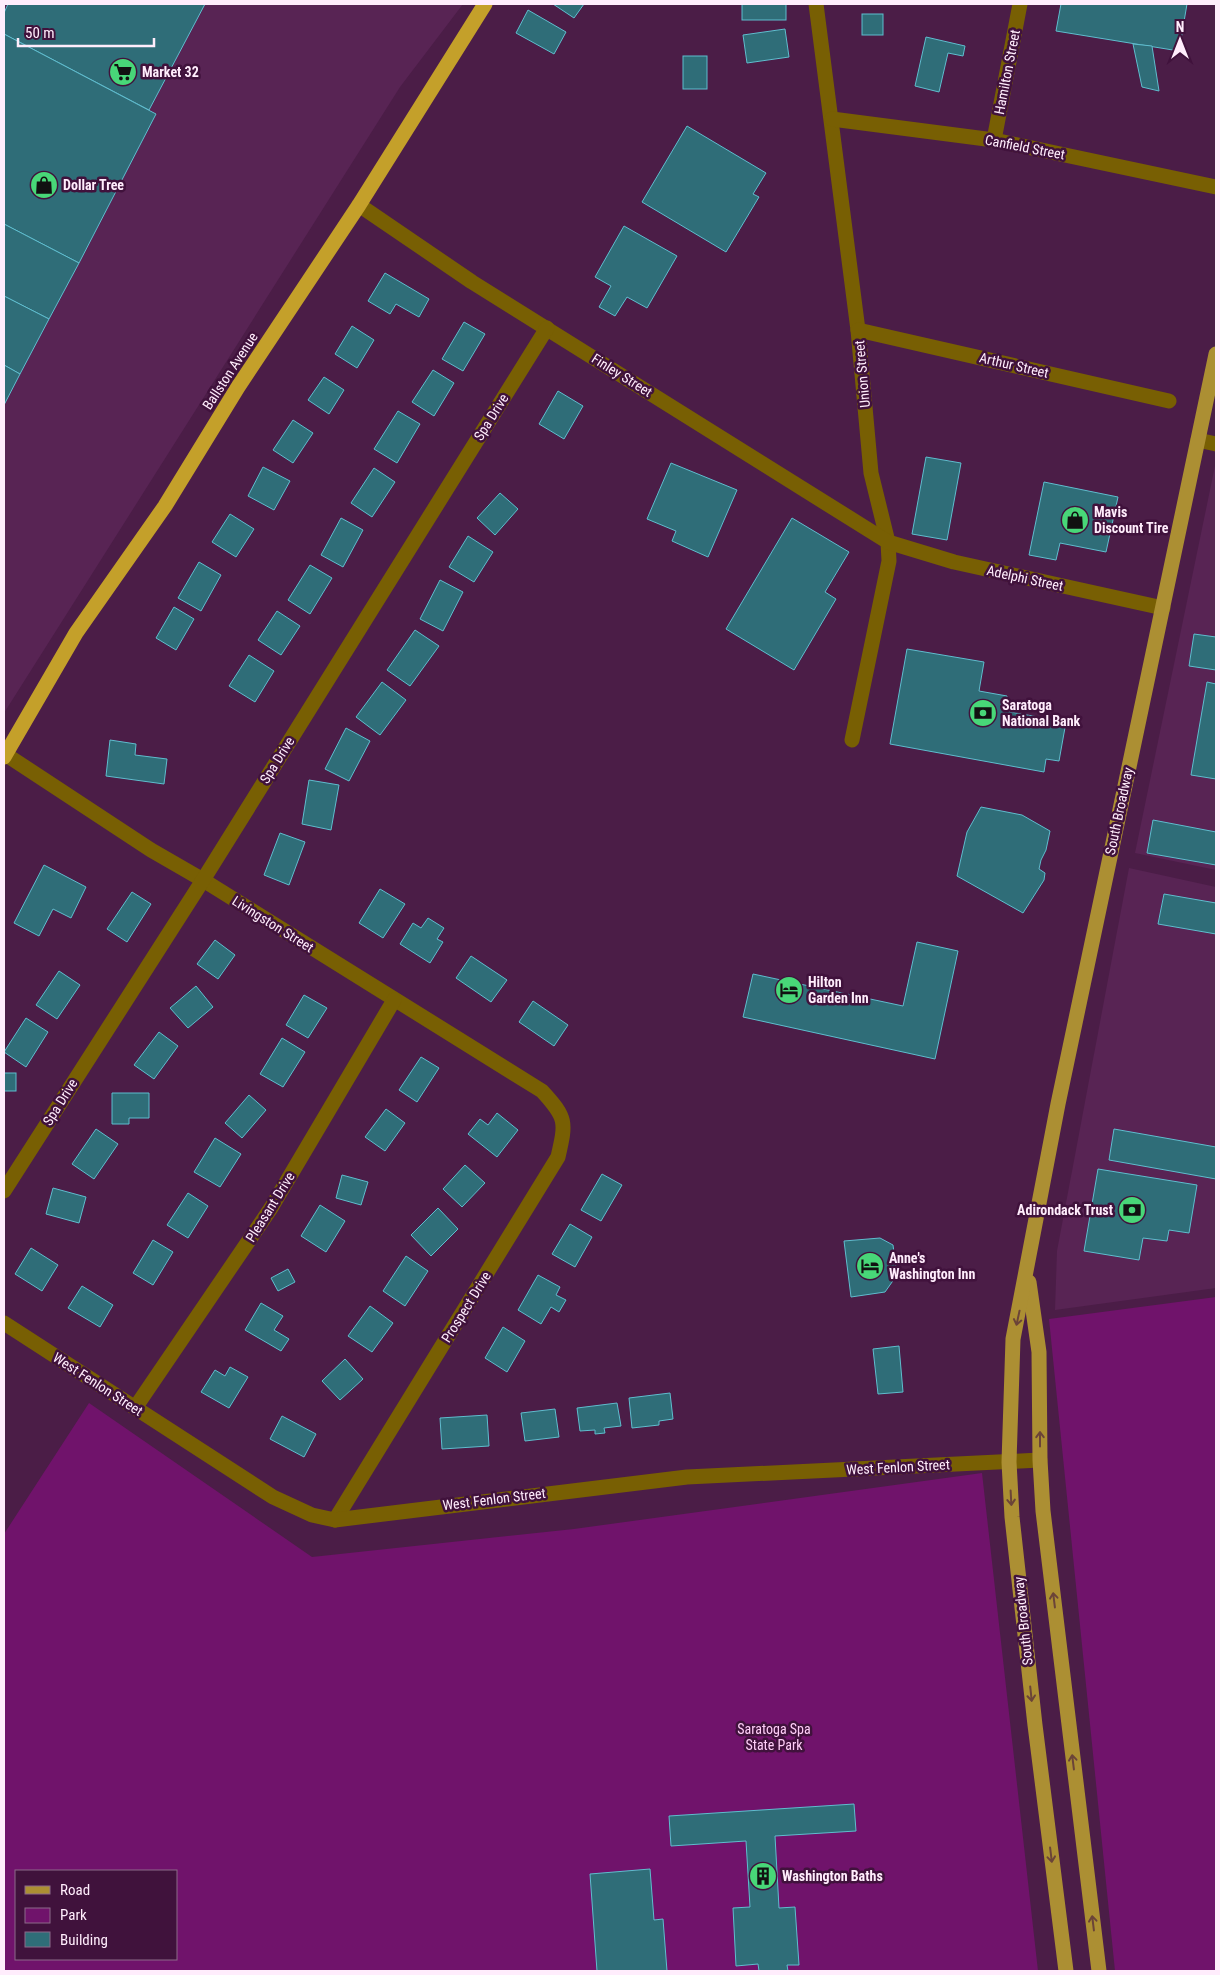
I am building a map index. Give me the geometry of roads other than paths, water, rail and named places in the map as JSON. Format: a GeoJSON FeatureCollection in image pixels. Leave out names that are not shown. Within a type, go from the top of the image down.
{"type":"FeatureCollection","features":[{"type":"Feature","properties":{"kind":"highway","name":"Ballston Avenue"},"geometry":{"type":"LineString","coordinates":[[5,756],[76,633],[165,506],[238,387],[360,205],[485,4]]}},
{"type":"Feature","properties":{"kind":"main road","name":"South Broadway"},"geometry":{"type":"LineString","coordinates":[[1066,1971],[1034,1715],[1012,1517],[1010,1462],[1013,1340],[1028,1270],[1036,1212],[1056,1114],[1216,354]]}},
{"type":"Feature","properties":{"kind":"main road","name":"South Broadway"},"geometry":{"type":"LineString","coordinates":[[1028,1270],[1039,1352],[1040,1460],[1043,1511],[1099,1971]]}},
{"type":"Feature","properties":{"kind":"street","name":"Union Street"},"geometry":{"type":"LineString","coordinates":[[816,4],[858,330],[871,472],[888,542],[888,561],[852,740]]}},
{"type":"Feature","properties":{"kind":"street","name":"Hamilton Street"},"geometry":{"type":"LineString","coordinates":[[994,140],[1020,4]]}},
{"type":"Feature","properties":{"kind":"street","name":"Canfield Street"},"geometry":{"type":"LineString","coordinates":[[832,118],[994,140],[1216,187]]}},
{"type":"Feature","properties":{"kind":"street","name":"Finley Street"},"geometry":{"type":"LineString","coordinates":[[360,205],[472,282],[888,542]]}},
{"type":"Feature","properties":{"kind":"street","name":"Spa Drive"},"geometry":{"type":"LineString","coordinates":[[4,1191],[203,880],[547,328]]}},
{"type":"Feature","properties":{"kind":"street","name":"Arthur Street"},"geometry":{"type":"LineString","coordinates":[[858,330],[1169,401]]}},
{"type":"Feature","properties":{"kind":"street"},"geometry":{"type":"LineString","coordinates":[[1198,440],[1216,444]]}},
{"type":"Feature","properties":{"kind":"street","name":"Adelphi Street"},"geometry":{"type":"LineString","coordinates":[[888,542],[954,562],[1163,608]]}},
{"type":"Feature","properties":{"kind":"street","name":"Livingston Street"},"geometry":{"type":"LineString","coordinates":[[5,756],[151,850],[203,880],[542,1091]]}},
{"type":"Feature","properties":{"kind":"street","name":"Pleasant Drive"},"geometry":{"type":"LineString","coordinates":[[135,1408],[271,1208],[394,1000]]}},
{"type":"Feature","properties":{"kind":"street","name":"Prospect Drive"},"geometry":{"type":"LineString","coordinates":[[335,1520],[558,1157],[564,1133],[563,1118],[558,1109],[542,1091]]}},
{"type":"Feature","properties":{"kind":"street","name":"West Fenlon Street"},"geometry":{"type":"LineString","coordinates":[[4,1323],[273,1496],[312,1515],[335,1520],[687,1477],[1040,1460]]}},
{"type":"Feature","properties":{"kind":"place","name":"Market 32"},"geometry":{"type":"Point","coordinates":[123,72]}},
{"type":"Feature","properties":{"kind":"place","name":"Dollar Tree"},"geometry":{"type":"Point","coordinates":[44,185]}},
{"type":"Feature","properties":{"kind":"place","name":"Mavis Discount Tire"},"geometry":{"type":"Point","coordinates":[1075,520]}},
{"type":"Feature","properties":{"kind":"place","name":"Saratoga National Bank"},"geometry":{"type":"Point","coordinates":[983,713]}},
{"type":"Feature","properties":{"kind":"place","name":"Hilton Garden Inn"},"geometry":{"type":"Point","coordinates":[789,990]}},
{"type":"Feature","properties":{"kind":"place","name":"Adirondack Trust"},"geometry":{"type":"Point","coordinates":[1132,1210]}},
{"type":"Feature","properties":{"kind":"place","name":"Anne's Washington Inn"},"geometry":{"type":"Point","coordinates":[870,1266]}},
{"type":"Feature","properties":{"kind":"place","name":"Washington Baths"},"geometry":{"type":"Point","coordinates":[763,1876]}},
{"type":"Feature","properties":{"kind":"park label","name":"Saratoga Spa State Park"},"geometry":{"type":"Point","coordinates":[774,1738]}}]}
